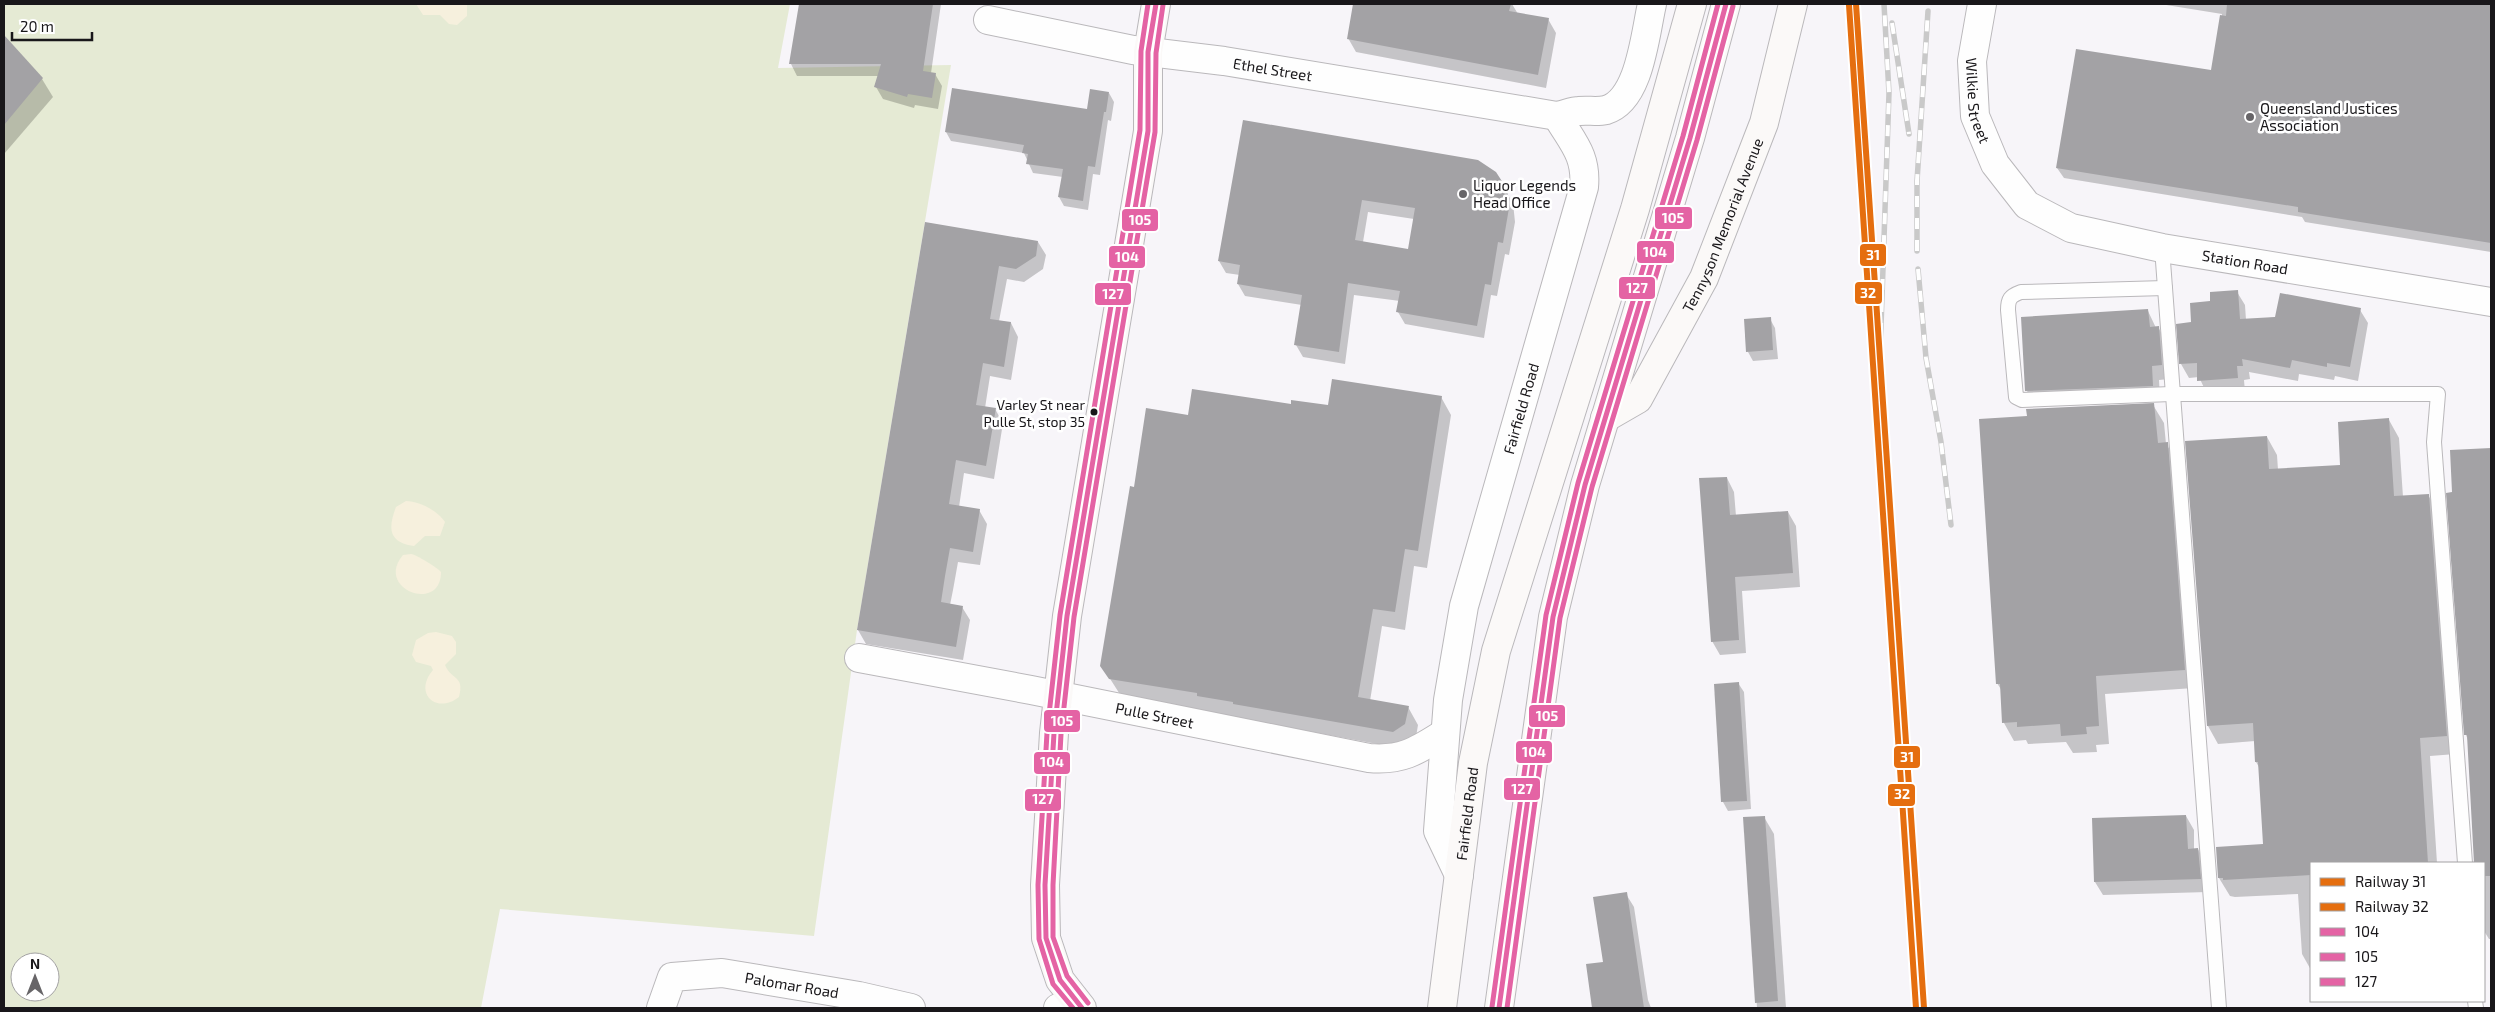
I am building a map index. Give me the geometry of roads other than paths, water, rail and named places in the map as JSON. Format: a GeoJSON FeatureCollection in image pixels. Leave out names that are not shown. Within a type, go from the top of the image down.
{"type":"FeatureCollection","features":[{"type":"Feature","properties":{"kind":"main road"},"geometry":{"type":"LineString","coordinates":[[1072,1006],[1060,980],[1046,938],[1044,912],[1057,696],[1087,492],[1148,130],[1148,52],[1156,4]]}},
{"type":"Feature","properties":{"kind":"main road","name":"Fairfield Road"},"geometry":{"type":"LineString","coordinates":[[1442,1008],[1473,763],[1496,651],[1632,218],[1692,4]]}},
{"type":"Feature","properties":{"kind":"main road"},"geometry":{"type":"LineString","coordinates":[[1499,1008],[1553,617],[1585,485],[1690,138],[1726,4]]}},
{"type":"Feature","properties":{"kind":"main road","name":"Tennyson Memorial Avenue"},"geometry":{"type":"LineString","coordinates":[[1605,418],[1638,399],[1704,278],[1764,123],[1793,4]]}},
{"type":"Feature","properties":{"kind":"street"},"geometry":{"type":"LineString","coordinates":[[1556,116],[1579,111],[1604,110],[1613,107],[1627,95],[1636,75],[1652,4]]}},
{"type":"Feature","properties":{"kind":"street","name":"Wilkie Street"},"geometry":{"type":"LineString","coordinates":[[1982,4],[1972,60],[1975,116],[1995,164],[2012,188]]}},
{"type":"Feature","properties":{"kind":"street","name":"Ethel Street"},"geometry":{"type":"LineString","coordinates":[[988,20],[1148,52],[1224,60],[1556,116]]}},
{"type":"Feature","properties":{"kind":"street","name":"Fairfield Road"},"geometry":{"type":"LineString","coordinates":[[1459,875],[1438,831],[1454,655],[1464,606],[1584,187],[1582,156],[1556,116]]}},
{"type":"Feature","properties":{"kind":"street","name":"Station Road"},"geometry":{"type":"LineString","coordinates":[[2012,188],[2027,205],[2071,228],[2162,248],[2491,302]]}},
{"type":"Feature","properties":{"kind":"street","name":"Pulle Street"},"geometry":{"type":"LineString","coordinates":[[859,658],[1369,758],[1385,760],[1403,757],[1446,733]]}},
{"type":"Feature","properties":{"kind":"street","name":"Palomar Road"},"geometry":{"type":"LineString","coordinates":[[661,1008],[672,977],[722,973],[859,996],[911,1008]]}},
{"type":"Feature","properties":{"kind":"lane"},"geometry":{"type":"LineString","coordinates":[[2162,248],[2171,394],[2219,1008]]}},
{"type":"Feature","properties":{"kind":"lane"},"geometry":{"type":"LineString","coordinates":[[2164,288],[2021,292],[2012,295],[2008,300],[2008,310],[2016,397],[2022,400],[2171,394],[2438,394],[2434,442],[2465,862]]}},
{"type":"Feature","properties":{"kind":"railway"},"geometry":{"type":"LineString","coordinates":[[1880,356],[1889,93],[1884,4]]}},
{"type":"Feature","properties":{"kind":"railway"},"geometry":{"type":"LineString","coordinates":[[1917,251],[1917,181],[1928,11]]}},
{"type":"Feature","properties":{"kind":"railway"},"geometry":{"type":"LineString","coordinates":[[1892,23],[1909,134]]}},
{"type":"Feature","properties":{"kind":"railway"},"geometry":{"type":"LineString","coordinates":[[1918,269],[1926,358],[1941,442],[1951,525]]}},
{"type":"Feature","properties":{"kind":"rail line","name":"31"},"geometry":{"type":"LineString","coordinates":[[1856,4],[1924,1008]]}},
{"type":"Feature","properties":{"kind":"rail line","name":"32"},"geometry":{"type":"LineString","coordinates":[[1849,5],[1916,1008]]}},
{"type":"Feature","properties":{"kind":"place","name":"Queensland Justices Association"},"geometry":{"type":"Point","coordinates":[2250,117]}},
{"type":"Feature","properties":{"kind":"place","name":"Liquor Legends Head Office"},"geometry":{"type":"Point","coordinates":[1463,194]}},
{"type":"Feature","properties":{"kind":"place","name":"Varley St near Pulle St, stop 35"},"geometry":{"type":"Point","coordinates":[1094,412]}}]}
